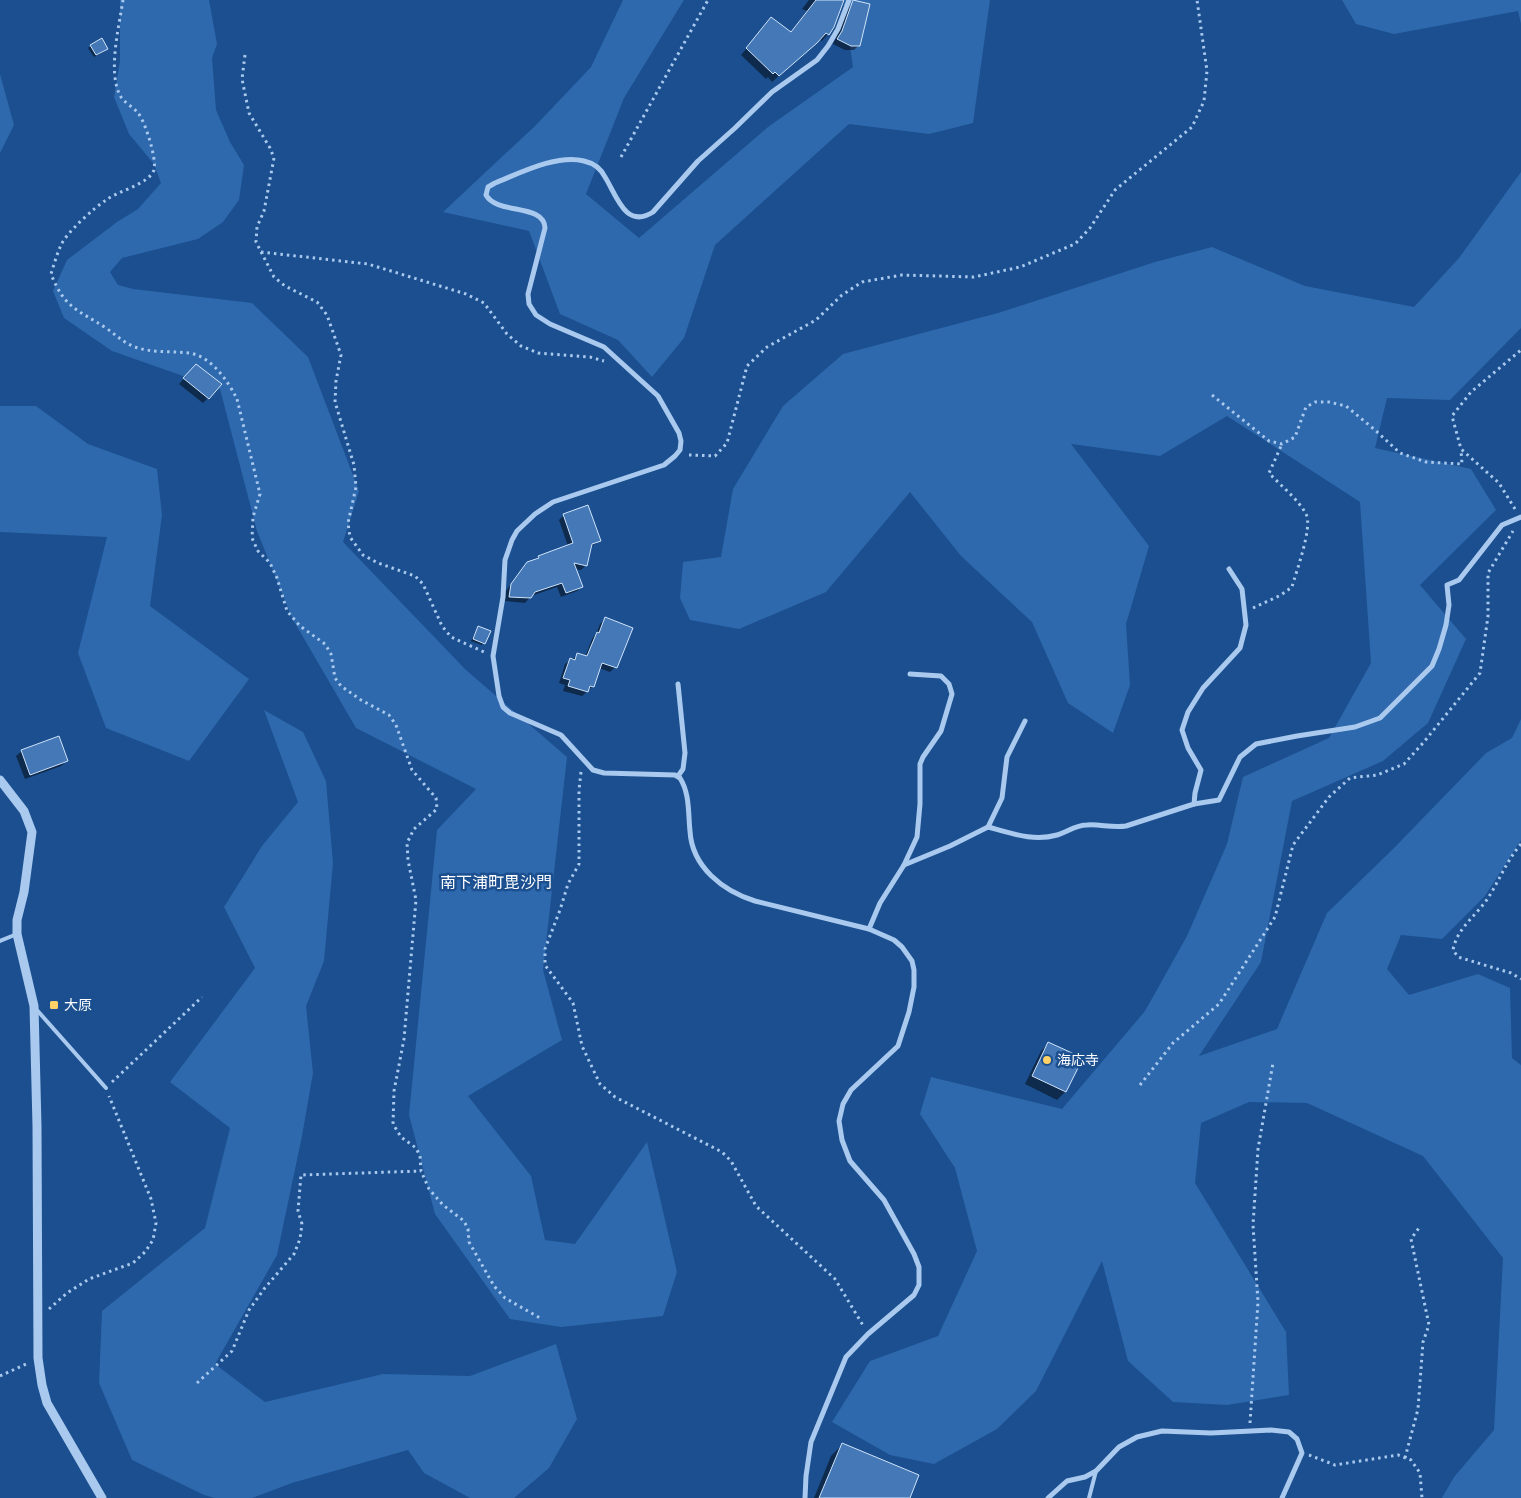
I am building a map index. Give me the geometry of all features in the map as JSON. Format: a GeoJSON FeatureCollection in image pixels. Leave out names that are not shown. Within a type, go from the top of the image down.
{"type":"FeatureCollection","features":[{"type":"Feature","properties":{"kind":"street"},"geometry":{"type":"LineString","coordinates":[[805,1498],[811,1442],[846,1357],[868,1334],[914,1295],[919,1285],[918,1260],[884,1200],[850,1161],[840,1130],[840,1113],[851,1090],[898,1046],[909,1012],[914,987],[914,970],[908,954],[894,940],[869,929],[738,896],[717,882],[701,864],[691,843],[688,798],[682,780],[678,776],[599,772],[593,770],[564,738],[506,710],[499,696],[493,656],[504,597],[505,560],[512,540],[524,523],[553,502],[664,465],[680,450],[681,441],[679,433],[658,396],[604,347],[550,324],[536,315],[529,304],[529,289],[545,228],[544,223],[541,218],[530,212],[491,203],[486,196],[488,188],[495,183],[552,162],[576,159],[593,164],[605,176],[616,201],[621,207],[633,215],[646,216],[653,212],[698,161],[772,92],[817,60],[838,29],[849,0]]}},
{"type":"Feature","properties":{"kind":"street"},"geometry":{"type":"LineString","coordinates":[[988,827],[1033,838],[1058,835],[1072,828],[1087,824],[1116,828],[1126,826],[1194,804],[1219,800],[1240,757],[1256,744],[1355,727],[1380,718],[1432,666],[1446,625],[1449,605],[1447,585],[1459,580],[1502,525],[1521,517]]}},
{"type":"Feature","properties":{"kind":"street"},"geometry":{"type":"LineString","coordinates":[[1194,804],[1201,770],[1188,748],[1182,730],[1188,712],[1203,688],[1240,648],[1246,626],[1242,589],[1229,570]]}},
{"type":"Feature","properties":{"kind":"street"},"geometry":{"type":"LineString","coordinates":[[869,929],[880,902],[904,865],[917,837],[920,804],[920,764],[941,731],[952,694],[949,684],[940,676],[910,674]]}},
{"type":"Feature","properties":{"kind":"street"},"geometry":{"type":"LineString","coordinates":[[678,684],[685,753],[683,770],[678,776]]}},
{"type":"Feature","properties":{"kind":"street"},"geometry":{"type":"LineString","coordinates":[[904,865],[950,846],[988,827],[1002,798],[1007,757],[1025,720]]}},
{"type":"Feature","properties":{"kind":"street"},"geometry":{"type":"LineString","coordinates":[[0,780],[24,811],[32,832],[24,892],[17,920],[17,934],[34,1006],[38,1126],[38,1358],[47,1403],[102,1498]]}},
{"type":"Feature","properties":{"kind":"street"},"geometry":{"type":"LineString","coordinates":[[1048,1498],[1067,1481],[1085,1477],[1096,1472],[1119,1446],[1137,1437],[1162,1431],[1210,1433],[1271,1430],[1289,1432],[1297,1440],[1302,1452],[1282,1498]]}},
{"type":"Feature","properties":{"kind":"lane"},"geometry":{"type":"LineString","coordinates":[[0,941],[17,934]]}},
{"type":"Feature","properties":{"kind":"lane"},"geometry":{"type":"LineString","coordinates":[[34,1006],[106,1088]]}},
{"type":"Feature","properties":{"kind":"lane"},"geometry":{"type":"LineString","coordinates":[[1089,1498],[1096,1472]]}},
{"type":"Feature","properties":{"kind":"path"},"geometry":{"type":"LineString","coordinates":[[122,0],[114,68],[115,82],[122,98],[144,122],[155,163],[153,172],[148,178],[108,199],[84,219],[62,243],[51,274],[61,294],[75,310],[97,322],[124,342],[136,347],[191,354],[203,358],[231,387],[237,399],[260,494],[253,517],[252,538],[258,550],[270,563],[277,578],[287,611],[300,626],[325,644],[331,654],[335,678],[341,686],[361,700],[389,715],[396,725],[412,770],[436,798],[437,809],[414,829],[407,843],[408,860],[416,900],[404,1039],[394,1091],[393,1124],[401,1137],[416,1148],[420,1156],[421,1171],[430,1189],[442,1205],[464,1221],[468,1229],[469,1242],[494,1286],[505,1298],[540,1318]]}},
{"type":"Feature","properties":{"kind":"path"},"geometry":{"type":"LineString","coordinates":[[621,157],[708,0]]}},
{"type":"Feature","properties":{"kind":"path"},"geometry":{"type":"LineString","coordinates":[[680,450],[688,455],[715,456],[727,443],[747,366],[767,347],[816,320],[842,295],[862,282],[902,275],[974,277],[1020,267],[1075,244],[1090,228],[1116,190],[1192,127],[1204,101],[1207,71],[1197,0]]}},
{"type":"Feature","properties":{"kind":"path"},"geometry":{"type":"LineString","coordinates":[[245,55],[242,79],[249,113],[274,158],[264,212],[257,228],[256,242],[274,277],[284,286],[317,302],[327,315],[341,355],[336,381],[335,402],[354,465],[356,487],[348,523],[350,537],[363,555],[378,563],[415,576],[424,584],[442,626],[451,637],[493,656]]}},
{"type":"Feature","properties":{"kind":"path"},"geometry":{"type":"LineString","coordinates":[[261,252],[368,264],[466,294],[484,303],[507,334],[521,346],[538,354],[590,357],[626,367]]}},
{"type":"Feature","properties":{"kind":"path"},"geometry":{"type":"LineString","coordinates":[[1244,613],[1292,587],[1308,530],[1308,516],[1269,473],[1282,444],[1295,437],[1306,407],[1315,402],[1329,402],[1346,406],[1400,453],[1426,462],[1462,464],[1461,449],[1452,416],[1472,392],[1521,350]]}},
{"type":"Feature","properties":{"kind":"path"},"geometry":{"type":"LineString","coordinates":[[1212,395],[1269,441],[1282,444]]}},
{"type":"Feature","properties":{"kind":"path"},"geometry":{"type":"LineString","coordinates":[[1140,1085],[1173,1043],[1219,1004],[1275,917],[1293,845],[1330,796],[1350,778],[1377,775],[1404,764],[1480,673],[1488,616],[1488,574],[1521,517],[1498,483],[1461,449]]}},
{"type":"Feature","properties":{"kind":"path"},"geometry":{"type":"LineString","coordinates":[[583,759],[579,790],[579,864],[568,884],[545,949],[545,965],[573,1003],[582,1046],[595,1077],[615,1097],[722,1152],[731,1161],[751,1199],[760,1211],[798,1243],[835,1279],[868,1334]]}},
{"type":"Feature","properties":{"kind":"path"},"geometry":{"type":"LineString","coordinates":[[1521,844],[1487,900],[1460,932],[1453,950],[1458,957],[1511,973],[1521,979]]}},
{"type":"Feature","properties":{"kind":"path"},"geometry":{"type":"LineString","coordinates":[[38,1319],[67,1293],[89,1279],[133,1263],[145,1252],[153,1240],[156,1223],[152,1199],[106,1088],[202,997]]}},
{"type":"Feature","properties":{"kind":"path"},"geometry":{"type":"LineString","coordinates":[[1249,1431],[1258,1302],[1254,1225],[1258,1149],[1273,1063]]}},
{"type":"Feature","properties":{"kind":"path"},"geometry":{"type":"LineString","coordinates":[[197,1383],[232,1352],[249,1310],[294,1254],[300,1238],[302,1224],[298,1211],[301,1175],[421,1171]]}},
{"type":"Feature","properties":{"kind":"path"},"geometry":{"type":"LineString","coordinates":[[1405,1458],[1418,1409],[1423,1342],[1429,1325],[1411,1239],[1419,1228]]}},
{"type":"Feature","properties":{"kind":"path"},"geometry":{"type":"LineString","coordinates":[[0,1376],[38,1358]]}},
{"type":"Feature","properties":{"kind":"path"},"geometry":{"type":"LineString","coordinates":[[1302,1452],[1335,1465],[1398,1455],[1411,1460],[1420,1473],[1422,1498]]}},
{"type":"Feature","properties":{"kind":"shaded area"},"geometry":{"type":"Polygon","coordinates":[[[120,0],[209,0],[217,44],[212,58],[216,110],[230,142],[244,165],[239,200],[223,222],[198,239],[122,258],[110,272],[118,285],[133,289],[252,303],[308,357],[359,491],[343,542],[466,670],[567,757],[543,970],[562,1040],[468,1096],[531,1176],[545,1240],[575,1244],[647,1142],[677,1272],[663,1316],[561,1327],[510,1319],[435,1214],[409,1115],[437,830],[476,789],[356,728],[292,618],[257,531],[220,389],[112,351],[64,318],[53,291],[67,260],[117,222],[138,209],[161,183],[154,164],[129,134],[114,97],[120,61],[120,0]]]}},
{"type":"Feature","properties":{"kind":"shaded area"},"geometry":{"type":"Polygon","coordinates":[[[623,0],[684,0],[624,98],[586,194],[639,238],[768,127],[853,67],[844,5],[845,0],[990,0],[973,123],[929,134],[849,124],[715,245],[684,338],[652,377],[618,340],[560,314],[529,231],[443,212],[536,125],[591,67],[623,0]]]}},
{"type":"Feature","properties":{"kind":"shaded area"},"geometry":{"type":"Polygon","coordinates":[[[1342,0],[1521,0],[1521,24],[1518,11],[1394,34],[1356,24],[1342,0]]]}},
{"type":"Feature","properties":{"kind":"shaded area"},"geometry":{"type":"Polygon","coordinates":[[[0,74],[14,125],[0,153],[0,74]]]}},
{"type":"Feature","properties":{"kind":"shaded area"},"geometry":{"type":"Polygon","coordinates":[[[1521,172],[1521,328],[1450,400],[1387,398],[1375,448],[1471,469],[1496,510],[1420,585],[1466,639],[1428,723],[1383,761],[1292,801],[1261,962],[1199,1056],[1277,1029],[1327,913],[1393,849],[1486,753],[1512,738],[1521,719],[1521,840],[1485,896],[1442,939],[1401,935],[1387,969],[1409,995],[1478,974],[1510,988],[1512,1058],[1521,1065],[1521,1498],[1442,1498],[1454,1477],[1494,1430],[1503,1258],[1423,1156],[1307,1103],[1249,1102],[1201,1123],[1195,1183],[1286,1332],[1289,1395],[1227,1405],[1173,1402],[1128,1361],[1102,1261],[1036,1391],[997,1429],[934,1464],[890,1455],[832,1422],[870,1361],[938,1336],[977,1251],[955,1168],[920,1114],[931,1077],[1062,1109],[1145,1011],[1187,936],[1227,844],[1243,777],[1329,738],[1371,663],[1360,502],[1227,416],[1160,456],[1071,444],[1149,546],[1126,624],[1130,685],[1113,733],[1068,703],[1032,622],[961,556],[910,492],[826,592],[739,629],[690,620],[680,598],[683,562],[721,557],[733,489],[783,406],[843,354],[998,313],[1155,262],[1212,247],[1305,286],[1414,307],[1459,258],[1521,172]]]}},
{"type":"Feature","properties":{"kind":"shaded area"},"geometry":{"type":"Polygon","coordinates":[[[0,406],[36,406],[88,444],[157,469],[162,515],[150,606],[249,679],[189,761],[106,728],[78,653],[107,537],[0,532],[0,406]]]}},
{"type":"Feature","properties":{"kind":"shaded area"},"geometry":{"type":"Polygon","coordinates":[[[264,710],[303,732],[326,781],[333,863],[324,961],[306,1006],[313,1073],[277,1255],[215,1364],[265,1402],[383,1374],[470,1376],[556,1344],[577,1419],[549,1468],[514,1498],[470,1498],[424,1473],[408,1450],[292,1483],[252,1498],[215,1498],[204,1495],[132,1460],[99,1383],[102,1311],[205,1228],[230,1128],[170,1082],[255,968],[224,907],[262,846],[298,802],[264,710]]]}},
{"type":"Feature","properties":{"kind":"building"},"geometry":{"type":"Polygon","coordinates":[[[816,0],[844,0],[834,27],[829,35],[826,33],[779,76],[775,72],[773,74],[746,48],[771,17],[791,32],[816,0]]]}},
{"type":"Feature","properties":{"kind":"building"},"geometry":{"type":"Polygon","coordinates":[[[853,0],[870,4],[860,46],[851,46],[837,39],[842,31],[853,0]]]}},
{"type":"Feature","properties":{"kind":"building"},"geometry":{"type":"Polygon","coordinates":[[[102,38],[108,49],[96,55],[90,45],[102,38]]]}},
{"type":"Feature","properties":{"kind":"building"},"geometry":{"type":"Polygon","coordinates":[[[196,364],[222,384],[209,399],[183,378],[196,364]]]}},
{"type":"Feature","properties":{"kind":"building"},"geometry":{"type":"Polygon","coordinates":[[[588,505],[601,541],[592,544],[587,566],[574,563],[583,587],[566,593],[562,583],[535,592],[531,598],[509,597],[511,584],[527,562],[573,543],[563,514],[588,505]]]}},
{"type":"Feature","properties":{"kind":"building"},"geometry":{"type":"Polygon","coordinates":[[[605,617],[633,628],[617,668],[602,663],[594,687],[590,686],[588,692],[568,686],[570,680],[563,678],[570,658],[575,660],[577,653],[587,656],[605,617]]]}},
{"type":"Feature","properties":{"kind":"building"},"geometry":{"type":"Polygon","coordinates":[[[478,626],[491,631],[485,644],[473,639],[478,626]]]}},
{"type":"Feature","properties":{"kind":"building"},"geometry":{"type":"Polygon","coordinates":[[[59,736],[68,761],[30,775],[21,750],[59,736]]]}},
{"type":"Feature","properties":{"kind":"building"},"geometry":{"type":"Polygon","coordinates":[[[1048,1042],[1083,1058],[1066,1092],[1032,1076],[1048,1042]]]}},
{"type":"Feature","properties":{"kind":"building"},"geometry":{"type":"Polygon","coordinates":[[[842,1443],[919,1475],[910,1498],[819,1498],[842,1443]]]}},
{"type":"Feature","properties":{"kind":"place","name":"大原"},"geometry":{"type":"Point","coordinates":[54,1005]}},
{"type":"Feature","properties":{"kind":"place","name":"海応寺"},"geometry":{"type":"Point","coordinates":[1047,1060]}},
{"type":"Feature","properties":{"kind":"district","name":"南下浦町毘沙門"},"geometry":{"type":"Point","coordinates":[496,882]}}]}
